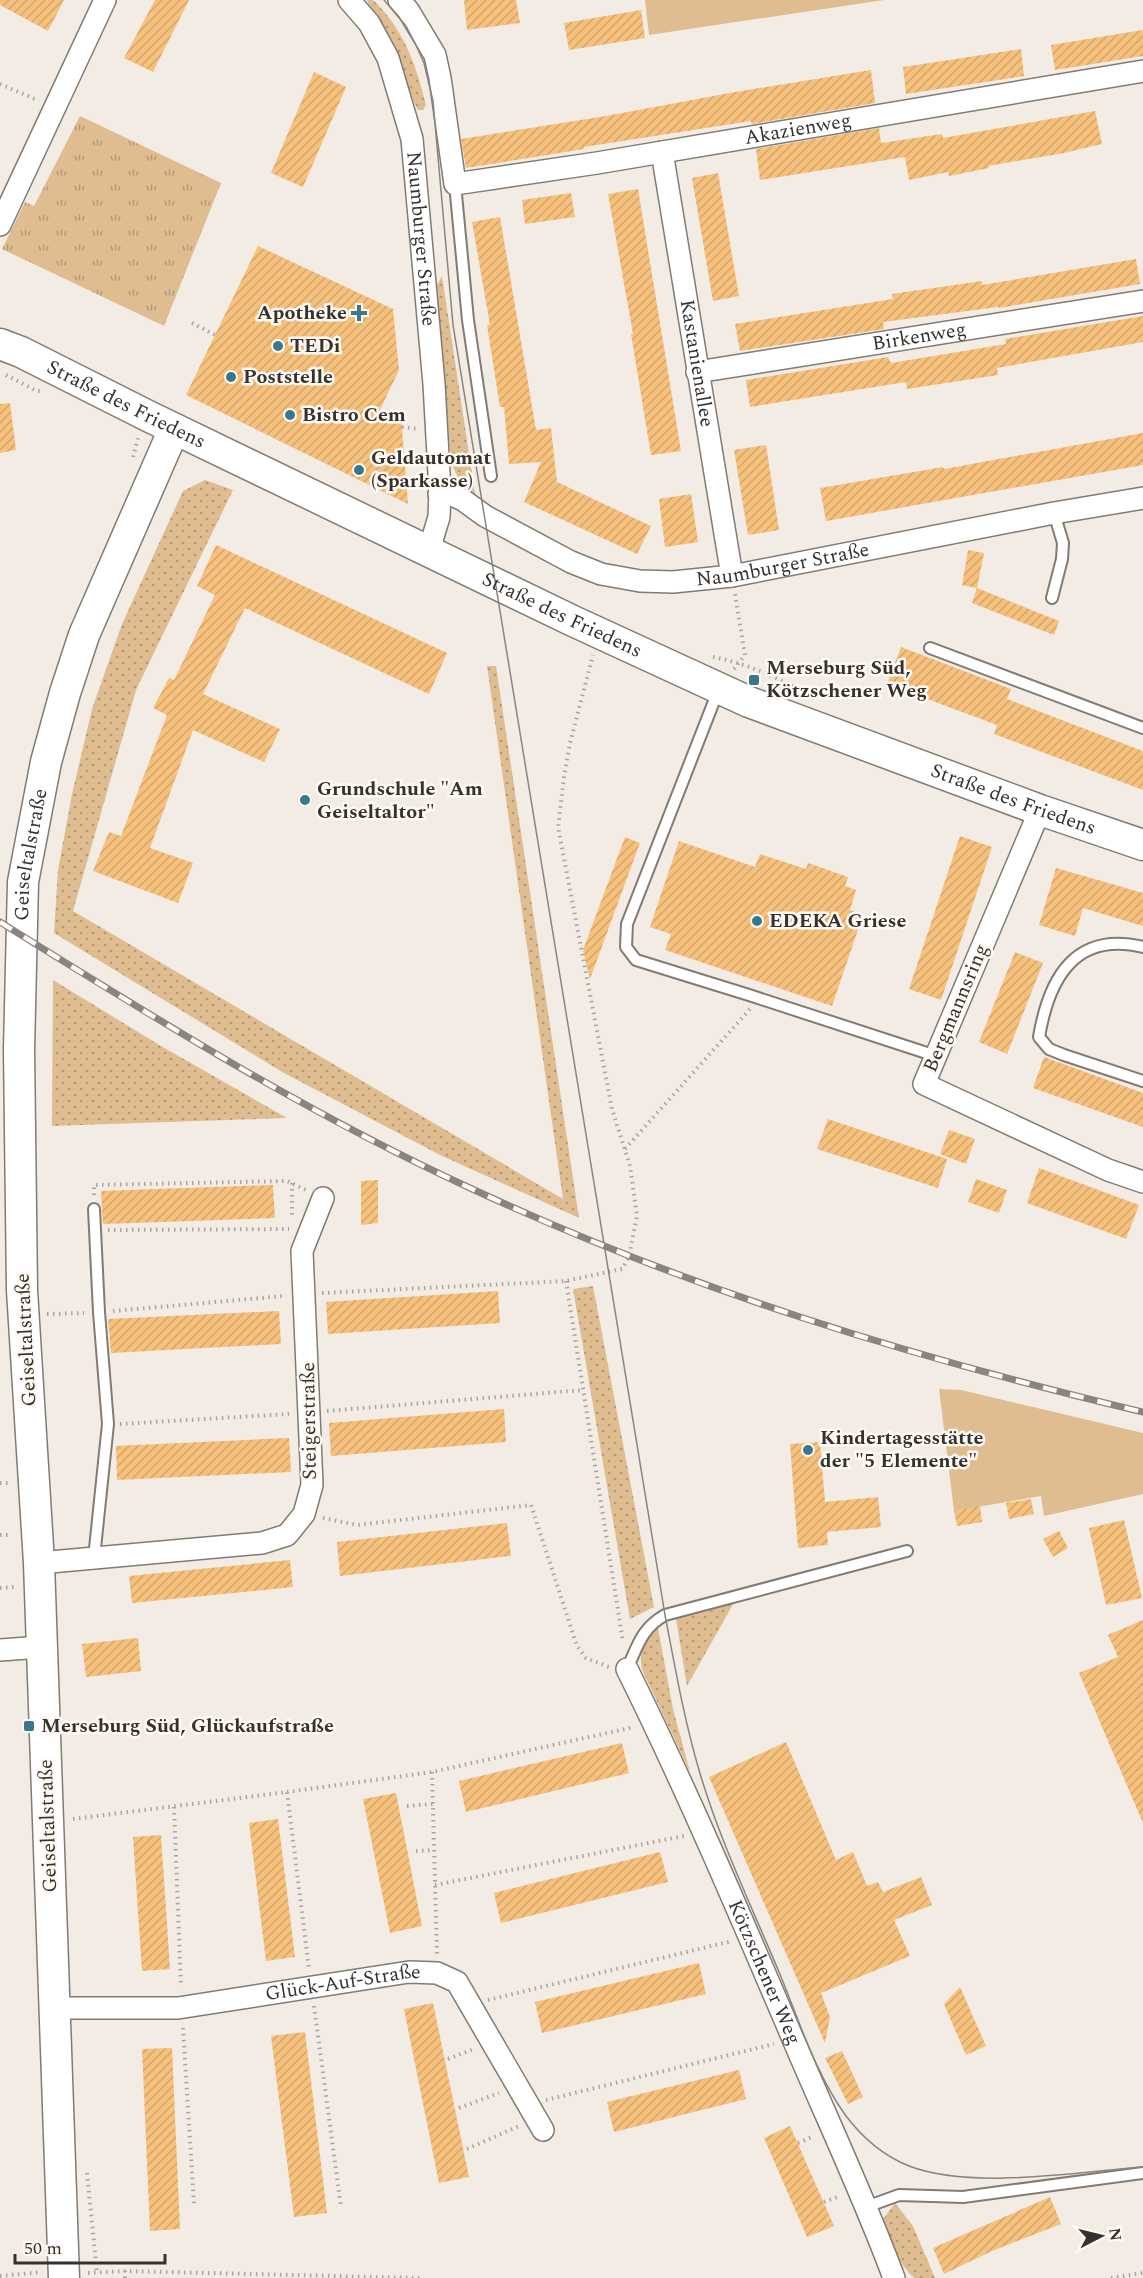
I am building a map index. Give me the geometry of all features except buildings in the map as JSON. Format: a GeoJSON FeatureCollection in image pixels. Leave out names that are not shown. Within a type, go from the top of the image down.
{"type":"FeatureCollection","features":[{"type":"Feature","properties":{"kind":"street"},"geometry":{"type":"LineString","coordinates":[[0,225],[105,0]]}},
{"type":"Feature","properties":{"kind":"street","name":"Naumburger Straße"},"geometry":{"type":"LineString","coordinates":[[349,0],[369,23],[388,58],[412,139],[434,384],[439,494],[439,517],[429,550]]}},
{"type":"Feature","properties":{"kind":"street","name":"Naumburger Straße"},"geometry":{"type":"LineString","coordinates":[[399,0],[408,10],[435,55],[455,184]]}},
{"type":"Feature","properties":{"kind":"street","name":"Akazienweg"},"geometry":{"type":"LineString","coordinates":[[455,184],[662,152],[1143,71]]}},
{"type":"Feature","properties":{"kind":"street","name":"Kastanienallee"},"geometry":{"type":"LineString","coordinates":[[662,152],[732,576]]}},
{"type":"Feature","properties":{"kind":"street","name":"Birkenweg"},"geometry":{"type":"LineString","coordinates":[[697,372],[1143,301]]}},
{"type":"Feature","properties":{"kind":"street","name":"Straße des Friedens"},"geometry":{"type":"LineString","coordinates":[[0,344],[21,352],[174,429],[599,633],[749,702],[1040,810],[1143,845]]}},
{"type":"Feature","properties":{"kind":"street","name":"Geiseltalstraße"},"geometry":{"type":"LineString","coordinates":[[64,2275],[39,1563],[22,1290],[19,1049],[23,882],[46,762],[84,634],[174,429]]}},
{"type":"Feature","properties":{"kind":"street","name":"Naumburger Straße"},"geometry":{"type":"LineString","coordinates":[[439,494],[450,494],[463,500],[485,516],[571,562],[601,574],[640,581],[673,582],[732,576],[1054,513],[1143,498]]}},
{"type":"Feature","properties":{"kind":"street","name":"Bergmannsring"},"geometry":{"type":"LineString","coordinates":[[1040,810],[924,1084],[1108,1170],[1143,1182]]}},
{"type":"Feature","properties":{"kind":"street","name":"Steigerstraße"},"geometry":{"type":"LineString","coordinates":[[39,1563],[262,1543],[287,1534],[304,1514],[312,1485],[311,1413],[302,1251],[323,1198]]}},
{"type":"Feature","properties":{"kind":"street"},"geometry":{"type":"LineString","coordinates":[[0,1650],[41,1647]]}},
{"type":"Feature","properties":{"kind":"street","name":"Kötzschener Weg"},"geometry":{"type":"LineString","coordinates":[[627,1669],[654,1722],[750,1937],[894,2278]]}},
{"type":"Feature","properties":{"kind":"street","name":"Glück-Auf-Straße"},"geometry":{"type":"LineString","coordinates":[[55,2008],[178,2008],[409,1972],[437,1972],[457,1982],[535,2118]]}},
{"type":"Feature","properties":{"kind":"lane"},"geometry":{"type":"LineString","coordinates":[[455,184],[468,320],[490,476]]}},
{"type":"Feature","properties":{"kind":"lane"},"geometry":{"type":"LineString","coordinates":[[1052,598],[1062,559],[1063,543],[1054,513]]}},
{"type":"Feature","properties":{"kind":"lane"},"geometry":{"type":"LineString","coordinates":[[930,648],[1143,728]]}},
{"type":"Feature","properties":{"kind":"lane"},"geometry":{"type":"LineString","coordinates":[[719,688],[627,924],[626,947],[636,960],[936,1056]]}},
{"type":"Feature","properties":{"kind":"lane"},"geometry":{"type":"LineString","coordinates":[[1143,947],[1102,944],[1066,965],[1044,1008],[1039,1037],[1049,1049],[1143,1081]]}},
{"type":"Feature","properties":{"kind":"lane"},"geometry":{"type":"LineString","coordinates":[[94,1209],[108,1424],[94,1557]]}},
{"type":"Feature","properties":{"kind":"lane"},"geometry":{"type":"LineString","coordinates":[[627,1669],[644,1631],[665,1615],[907,1551]]}},
{"type":"Feature","properties":{"kind":"lane"},"geometry":{"type":"LineString","coordinates":[[866,2208],[899,2195],[963,2197],[1143,2173]]}},
{"type":"Feature","properties":{"kind":"path"},"geometry":{"type":"LineString","coordinates":[[0,84],[54,107]]}},
{"type":"Feature","properties":{"kind":"path"},"geometry":{"type":"LineString","coordinates":[[192,323],[215,335]]}},
{"type":"Feature","properties":{"kind":"path"},"geometry":{"type":"LineString","coordinates":[[719,688],[745,655],[732,576]]}},
{"type":"Feature","properties":{"kind":"path"},"geometry":{"type":"LineString","coordinates":[[46,1303],[46,1314],[99,1312],[305,1294],[566,1281],[622,1269],[629,1257],[638,1216],[630,1166],[612,1109],[558,827],[570,743],[599,633]]}},
{"type":"Feature","properties":{"kind":"path"},"geometry":{"type":"LineString","coordinates":[[709,656],[740,662],[788,683],[818,700]]}},
{"type":"Feature","properties":{"kind":"path"},"geometry":{"type":"LineString","coordinates":[[625,1149],[759,998]]}},
{"type":"Feature","properties":{"kind":"path"},"geometry":{"type":"LineString","coordinates":[[94,1209],[94,1185],[287,1181],[323,1198]]}},
{"type":"Feature","properties":{"kind":"path"},"geometry":{"type":"LineString","coordinates":[[95,1230],[293,1229],[291,1183]]}},
{"type":"Feature","properties":{"kind":"path"},"geometry":{"type":"LineString","coordinates":[[304,1514],[357,1525],[531,1505],[577,1646],[586,1658],[615,1669],[627,1669],[566,1281]]}},
{"type":"Feature","properties":{"kind":"path"},"geometry":{"type":"LineString","coordinates":[[108,1424],[311,1413],[583,1390]]}},
{"type":"Feature","properties":{"kind":"path"},"geometry":{"type":"LineString","coordinates":[[0,1483],[8,1483]]}},
{"type":"Feature","properties":{"kind":"path"},"geometry":{"type":"LineString","coordinates":[[0,1535],[11,1534]]}},
{"type":"Feature","properties":{"kind":"path"},"geometry":{"type":"LineString","coordinates":[[0,1588],[14,1587]]}},
{"type":"Feature","properties":{"kind":"path"},"geometry":{"type":"LineString","coordinates":[[73,1819],[432,1772],[654,1722]]}},
{"type":"Feature","properties":{"kind":"path"},"geometry":{"type":"LineString","coordinates":[[432,1772],[437,1972]]}},
{"type":"Feature","properties":{"kind":"path"},"geometry":{"type":"LineString","coordinates":[[287,1792],[341,2207]]}},
{"type":"Feature","properties":{"kind":"path"},"geometry":{"type":"LineString","coordinates":[[406,1806],[432,1804]]}},
{"type":"Feature","properties":{"kind":"path"},"geometry":{"type":"LineString","coordinates":[[73,1807],[74,1831]]}},
{"type":"Feature","properties":{"kind":"path"},"geometry":{"type":"LineString","coordinates":[[435,1885],[703,1832]]}},
{"type":"Feature","properties":{"kind":"path"},"geometry":{"type":"LineString","coordinates":[[416,1851],[434,1850]]}},
{"type":"Feature","properties":{"kind":"path"},"geometry":{"type":"LineString","coordinates":[[470,2005],[750,1937]]}},
{"type":"Feature","properties":{"kind":"path"},"geometry":{"type":"LineString","coordinates":[[467,2149],[535,2118],[793,2040]]}},
{"type":"Feature","properties":{"kind":"path"},"geometry":{"type":"LineString","coordinates":[[448,2059],[492,2043]]}},
{"type":"Feature","properties":{"kind":"path"},"geometry":{"type":"LineString","coordinates":[[459,2108],[517,2086]]}},
{"type":"Feature","properties":{"kind":"path"},"geometry":{"type":"LineString","coordinates":[[87,2170],[97,2273]]}},
{"type":"Feature","properties":{"kind":"path"},"geometry":{"type":"LineString","coordinates":[[0,2276],[125,2271],[420,2278]]}},
{"type":"Feature","properties":{"kind":"path"},"geometry":{"type":"LineString","coordinates":[[125,2271],[125,2278]]}},
{"type":"Feature","properties":{"kind":"path"},"geometry":{"type":"LineString","coordinates":[[1111,2278],[1143,2273]]}},
{"type":"Feature","properties":{"kind":"green space"},"geometry":{"type":"Polygon","coordinates":[[[367,0],[373,0],[384,11],[401,35],[418,76],[426,105],[423,110],[418,110],[392,42],[367,0]]]}},
{"type":"Feature","properties":{"kind":"green space"},"geometry":{"type":"Polygon","coordinates":[[[645,0],[884,0],[649,35],[645,0]]]}},
{"type":"Feature","properties":{"kind":"green space"},"geometry":{"type":"Polygon","coordinates":[[[80,116],[221,183],[164,326],[2,249],[25,202],[34,206],[80,116]]]}},
{"type":"Feature","properties":{"kind":"green space"},"geometry":{"type":"Polygon","coordinates":[[[442,276],[476,500],[460,482],[451,460],[436,287],[442,276]]]}},
{"type":"Feature","properties":{"kind":"green space"},"geometry":{"type":"Polygon","coordinates":[[[205,480],[233,490],[136,690],[73,911],[563,1199],[487,666],[496,666],[579,1218],[440,1155],[284,1073],[54,933],[58,870],[72,794],[92,709],[122,624],[183,491],[205,480]]]}},
{"type":"Feature","properties":{"kind":"green space"},"geometry":{"type":"Polygon","coordinates":[[[53,980],[161,1046],[287,1118],[52,1126],[53,980]]]}},
{"type":"Feature","properties":{"kind":"green space"},"geometry":{"type":"Polygon","coordinates":[[[593,1286],[654,1607],[630,1619],[573,1289],[593,1286]]]}},
{"type":"Feature","properties":{"kind":"green space"},"geometry":{"type":"Polygon","coordinates":[[[939,1389],[961,1390],[1143,1433],[1143,1494],[1044,1516],[1041,1496],[954,1511],[939,1389]]]}},
{"type":"Feature","properties":{"kind":"green space"},"geometry":{"type":"Polygon","coordinates":[[[736,1599],[687,1686],[676,1619],[736,1599]]]}},
{"type":"Feature","properties":{"kind":"green space"},"geometry":{"type":"Polygon","coordinates":[[[658,1628],[673,1709],[690,1772],[641,1665],[643,1648],[658,1628]]]}},
{"type":"Feature","properties":{"kind":"green space"},"geometry":{"type":"Polygon","coordinates":[[[895,2203],[913,2226],[935,2278],[914,2278],[895,2252],[881,2222],[895,2203]]]}},
{"type":"Feature","properties":{"kind":"tram line"},"geometry":{"type":"LineString","coordinates":[[384,0],[406,26],[416,45],[424,63],[433,101],[453,325],[665,1615],[689,1732],[707,1796],[816,2064],[846,2116],[874,2145],[909,2166],[934,2173],[963,2177],[1024,2177],[1143,2167]]}},
{"type":"Feature","properties":{"kind":"railway"},"geometry":{"type":"LineString","coordinates":[[0,922],[173,1028],[290,1096],[409,1159],[552,1224],[717,1289],[885,1344],[1056,1391],[1143,1412]]}},
{"type":"Feature","properties":{"kind":"place","name":"Apotheke"},"geometry":{"type":"Point","coordinates":[359,313]}},
{"type":"Feature","properties":{"kind":"place","name":"TEDi"},"geometry":{"type":"Point","coordinates":[278,346]}},
{"type":"Feature","properties":{"kind":"place","name":"Poststelle"},"geometry":{"type":"Point","coordinates":[231,377]}},
{"type":"Feature","properties":{"kind":"place","name":"Bistro Cem"},"geometry":{"type":"Point","coordinates":[290,415]}},
{"type":"Feature","properties":{"kind":"place","name":"Geldautomat (Sparkasse)"},"geometry":{"type":"Point","coordinates":[359,470]}},
{"type":"Feature","properties":{"kind":"place","name":"Merseburg Süd, Kötzschener Weg"},"geometry":{"type":"Point","coordinates":[754,680]}},
{"type":"Feature","properties":{"kind":"place","name":"Grundschule \"Am Geiseltaltor\""},"geometry":{"type":"Point","coordinates":[305,800]}},
{"type":"Feature","properties":{"kind":"place","name":"EDEKA Griese"},"geometry":{"type":"Point","coordinates":[757,921]}},
{"type":"Feature","properties":{"kind":"place","name":"Kindertagesstätte der \"5 Elemente\""},"geometry":{"type":"Point","coordinates":[808,1450]}},
{"type":"Feature","properties":{"kind":"place","name":"Merseburg Süd, Glückaufstraße"},"geometry":{"type":"Point","coordinates":[29,1726]}}]}
